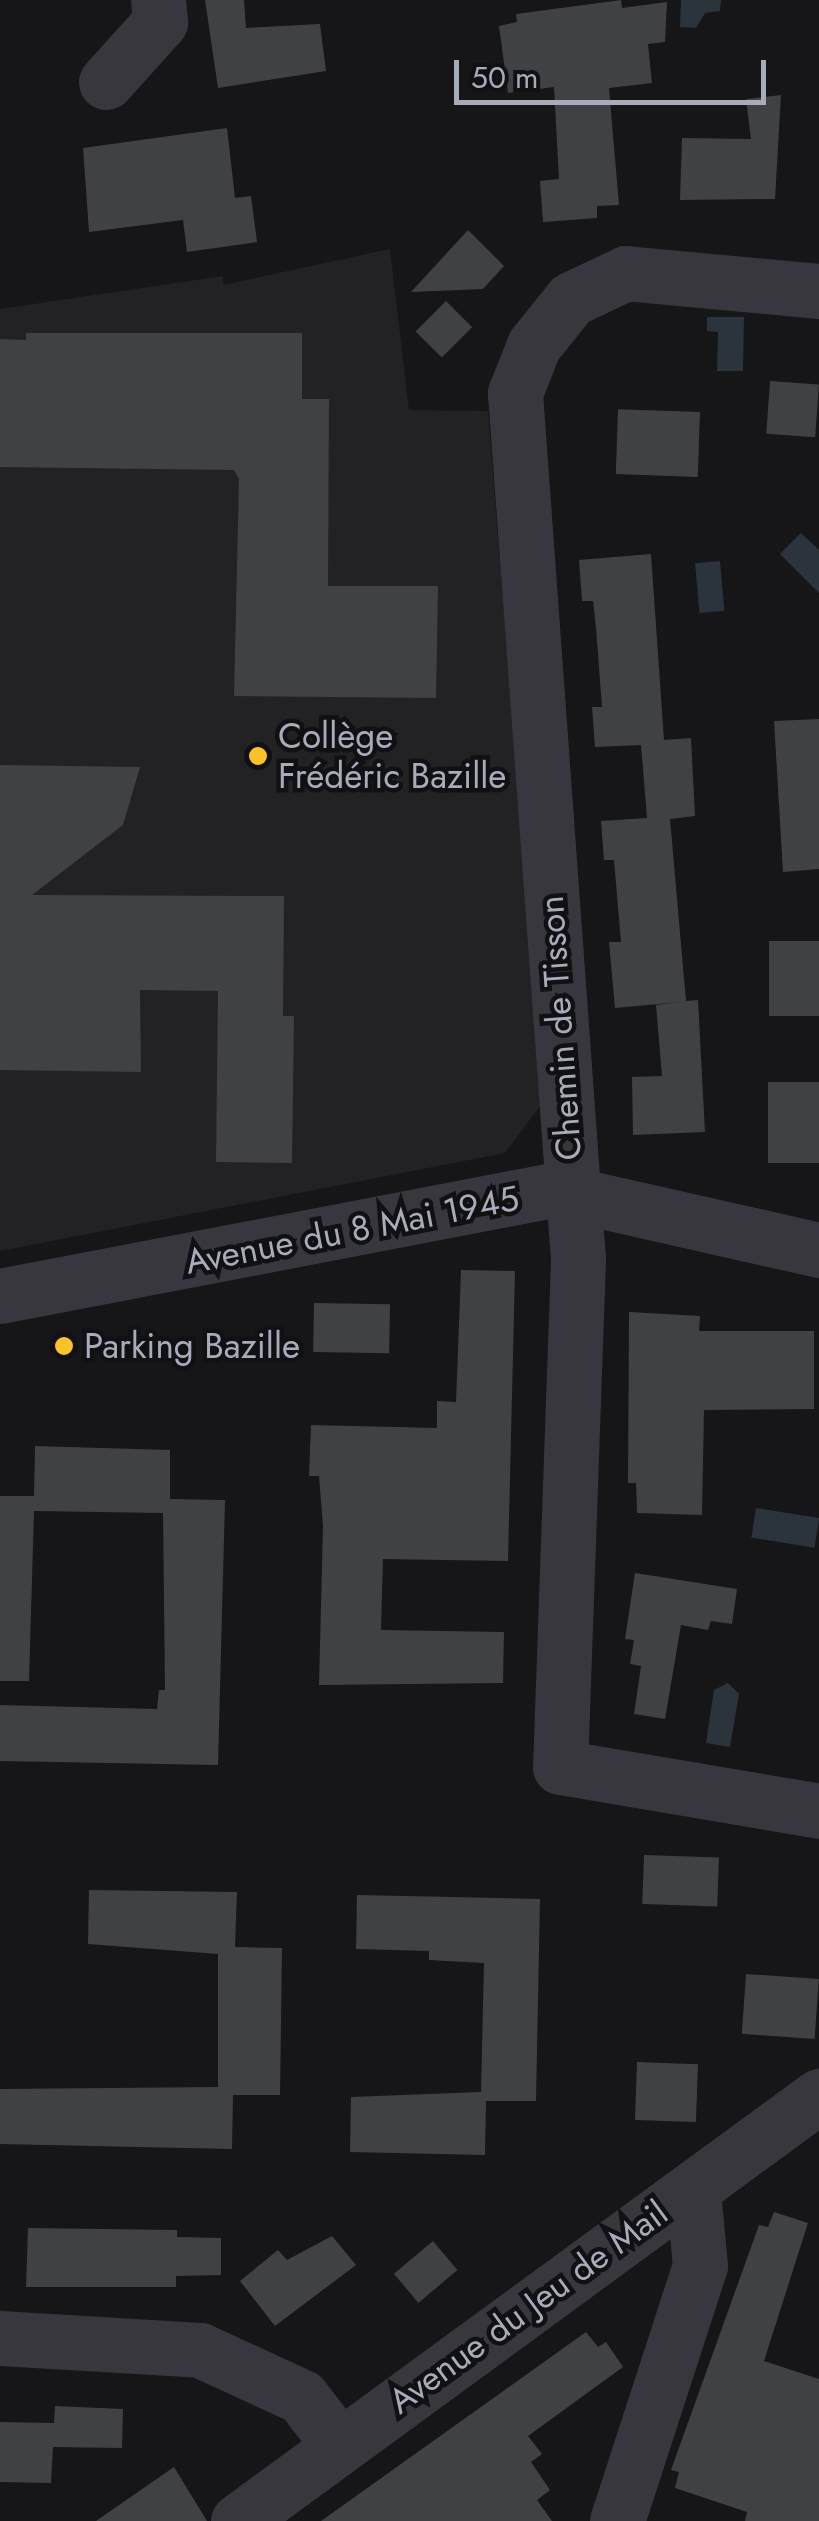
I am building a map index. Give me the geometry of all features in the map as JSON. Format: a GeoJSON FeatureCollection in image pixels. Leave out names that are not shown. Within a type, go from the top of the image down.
{"type":"FeatureCollection","features":[{"type":"Feature","properties":{"kind":"street"},"geometry":{"type":"LineString","coordinates":[[106,82],[160,22],[158,0]]}},
{"type":"Feature","properties":{"kind":"street","name":"Chemin de Tisson"},"geometry":{"type":"LineString","coordinates":[[819,292],[626,273],[571,299],[534,345],[515,393],[578,1260],[560,1767],[819,1811]]}},
{"type":"Feature","properties":{"kind":"street","name":"Avenue du 8 Mai 1945"},"geometry":{"type":"LineString","coordinates":[[0,1296],[572,1192],[819,1250]]}},
{"type":"Feature","properties":{"kind":"street","name":"Avenue du Jeu de Mail"},"geometry":{"type":"LineString","coordinates":[[238,2521],[338,2444],[819,2096]]}},
{"type":"Feature","properties":{"kind":"street"},"geometry":{"type":"LineString","coordinates":[[617,2521],[700,2266],[693,2190]]}},
{"type":"Feature","properties":{"kind":"street"},"geometry":{"type":"LineString","coordinates":[[0,2338],[200,2350],[302,2396],[338,2444]]}},
{"type":"Feature","properties":{"kind":"shaded area"},"geometry":{"type":"Polygon","coordinates":[[[681,0],[721,0],[720,11],[705,13],[696,28],[680,27],[681,0]]]}},
{"type":"Feature","properties":{"kind":"shaded area","name":"Collège Frédéric Bazille"},"geometry":{"type":"Polygon","coordinates":[[[390,249],[409,410],[488,411],[543,1102],[505,1153],[0,1251],[0,309],[223,276],[223,285],[390,249]]]}},
{"type":"Feature","properties":{"kind":"shaded area"},"geometry":{"type":"Polygon","coordinates":[[[707,317],[744,317],[743,371],[717,371],[718,332],[707,331],[707,317]]]}},
{"type":"Feature","properties":{"kind":"shaded area"},"geometry":{"type":"Polygon","coordinates":[[[801,533],[819,550],[819,593],[780,554],[801,533]]]}},
{"type":"Feature","properties":{"kind":"shaded area"},"geometry":{"type":"Polygon","coordinates":[[[720,561],[724,611],[699,613],[695,563],[720,561]]]}},
{"type":"Feature","properties":{"kind":"shaded area"},"geometry":{"type":"Polygon","coordinates":[[[756,1508],[819,1518],[815,1548],[751,1538],[756,1508]]]}},
{"type":"Feature","properties":{"kind":"shaded area"},"geometry":{"type":"Polygon","coordinates":[[[728,1683],[739,1694],[730,1747],[706,1743],[714,1690],[728,1683]]]}},
{"type":"Feature","properties":{"kind":"building"},"geometry":{"type":"Polygon","coordinates":[[[205,0],[244,0],[246,28],[320,24],[326,71],[218,88],[205,0]]]}},
{"type":"Feature","properties":{"kind":"building"},"geometry":{"type":"Polygon","coordinates":[[[621,0],[622,8],[667,2],[665,42],[648,44],[652,83],[609,88],[619,205],[597,206],[597,218],[543,222],[540,181],[559,179],[554,87],[508,93],[499,26],[517,22],[516,14],[621,0]]]}},
{"type":"Feature","properties":{"kind":"building"},"geometry":{"type":"Polygon","coordinates":[[[781,95],[775,199],[680,200],[682,138],[751,139],[746,99],[781,95]]]}},
{"type":"Feature","properties":{"kind":"building"},"geometry":{"type":"Polygon","coordinates":[[[227,128],[235,198],[251,196],[257,242],[187,252],[183,220],[89,232],[83,148],[227,128]]]}},
{"type":"Feature","properties":{"kind":"building"},"geometry":{"type":"Polygon","coordinates":[[[468,230],[504,266],[483,289],[411,292],[468,230]]]}},
{"type":"Feature","properties":{"kind":"building"},"geometry":{"type":"Polygon","coordinates":[[[446,301],[472,327],[442,358],[416,331],[446,301]]]}},
{"type":"Feature","properties":{"kind":"building"},"geometry":{"type":"Polygon","coordinates":[[[26,333],[302,333],[302,399],[329,399],[328,586],[438,586],[436,698],[234,696],[239,479],[234,470],[0,467],[0,339],[26,340],[26,333]]]}},
{"type":"Feature","properties":{"kind":"building"},"geometry":{"type":"Polygon","coordinates":[[[770,381],[819,384],[815,437],[766,434],[770,381]]]}},
{"type":"Feature","properties":{"kind":"building"},"geometry":{"type":"Polygon","coordinates":[[[618,409],[700,412],[698,477],[616,474],[618,409]]]}},
{"type":"Feature","properties":{"kind":"building"},"geometry":{"type":"Polygon","coordinates":[[[651,554],[664,740],[691,738],[695,816],[670,819],[686,1001],[698,1000],[705,1132],[633,1135],[632,1077],[662,1076],[656,1005],[681,1002],[615,1008],[609,942],[621,942],[614,860],[604,860],[601,821],[647,818],[641,745],[595,747],[592,707],[602,707],[596,628],[593,601],[582,601],[579,560],[651,554]]]}},
{"type":"Feature","properties":{"kind":"building"},"geometry":{"type":"Polygon","coordinates":[[[819,719],[819,869],[783,872],[774,721],[819,719]]]}},
{"type":"Feature","properties":{"kind":"building"},"geometry":{"type":"Polygon","coordinates":[[[0,765],[140,767],[123,825],[32,895],[284,896],[283,1016],[294,1016],[292,1163],[216,1162],[218,991],[140,990],[141,1072],[0,1070],[0,765]]]}},
{"type":"Feature","properties":{"kind":"building"},"geometry":{"type":"Polygon","coordinates":[[[769,941],[819,941],[819,1016],[769,1016],[769,941]]]}},
{"type":"Feature","properties":{"kind":"building"},"geometry":{"type":"Polygon","coordinates":[[[768,1082],[819,1082],[819,1163],[768,1163],[768,1082]]]}},
{"type":"Feature","properties":{"kind":"building"},"geometry":{"type":"Polygon","coordinates":[[[461,1270],[515,1271],[508,1561],[383,1559],[381,1630],[504,1632],[503,1683],[319,1685],[323,1526],[319,1476],[309,1476],[311,1425],[437,1428],[437,1401],[456,1402],[461,1270]]]}},
{"type":"Feature","properties":{"kind":"building"},"geometry":{"type":"Polygon","coordinates":[[[314,1303],[390,1304],[389,1353],[313,1352],[314,1303]]]}},
{"type":"Feature","properties":{"kind":"building"},"geometry":{"type":"Polygon","coordinates":[[[629,1312],[700,1316],[699,1331],[814,1331],[814,1409],[704,1410],[702,1515],[637,1513],[636,1483],[628,1483],[629,1312]]]}},
{"type":"Feature","properties":{"kind":"building"},"geometry":{"type":"Polygon","coordinates":[[[35,1446],[170,1450],[170,1499],[225,1500],[218,1765],[0,1761],[0,1705],[157,1709],[159,1690],[165,1690],[163,1513],[34,1511],[29,1681],[0,1681],[0,1496],[34,1496],[35,1446]]]}},
{"type":"Feature","properties":{"kind":"building"},"geometry":{"type":"Polygon","coordinates":[[[635,1573],[737,1589],[732,1624],[711,1621],[708,1630],[681,1625],[665,1719],[634,1714],[641,1666],[630,1664],[634,1640],[625,1639],[635,1573]]]}},
{"type":"Feature","properties":{"kind":"building"},"geometry":{"type":"Polygon","coordinates":[[[644,1855],[719,1858],[717,1907],[642,1904],[644,1855]]]}},
{"type":"Feature","properties":{"kind":"building"},"geometry":{"type":"Polygon","coordinates":[[[89,1890],[237,1892],[235,1947],[282,1948],[280,2095],[233,2095],[232,2149],[0,2144],[0,2089],[218,2087],[218,1954],[88,1944],[89,1890]]]}},
{"type":"Feature","properties":{"kind":"building"},"geometry":{"type":"Polygon","coordinates":[[[357,1895],[540,1899],[536,2101],[486,2101],[485,2155],[350,2152],[351,2097],[481,2092],[484,1963],[429,1960],[429,1951],[356,1949],[357,1895]]]}},
{"type":"Feature","properties":{"kind":"building"},"geometry":{"type":"Polygon","coordinates":[[[746,1974],[819,1979],[815,2039],[742,2034],[746,1974]]]}},
{"type":"Feature","properties":{"kind":"building"},"geometry":{"type":"Polygon","coordinates":[[[637,2062],[698,2064],[696,2122],[635,2120],[637,2062]]]}},
{"type":"Feature","properties":{"kind":"building"},"geometry":{"type":"Polygon","coordinates":[[[774,2212],[808,2223],[764,2361],[819,2379],[819,2521],[745,2521],[747,2512],[675,2488],[679,2472],[671,2470],[759,2225],[768,2227],[774,2212]]]}},
{"type":"Feature","properties":{"kind":"building"},"geometry":{"type":"Polygon","coordinates":[[[28,2228],[177,2230],[177,2237],[221,2238],[221,2275],[176,2276],[176,2287],[26,2287],[28,2228]]]}},
{"type":"Feature","properties":{"kind":"building"},"geometry":{"type":"Polygon","coordinates":[[[332,2236],[356,2265],[275,2326],[240,2281],[278,2250],[287,2260],[332,2236]]]}},
{"type":"Feature","properties":{"kind":"building"},"geometry":{"type":"Polygon","coordinates":[[[433,2241],[457,2270],[418,2303],[394,2274],[433,2241]]]}},
{"type":"Feature","properties":{"kind":"building"},"geometry":{"type":"Polygon","coordinates":[[[586,2332],[598,2347],[606,2342],[623,2367],[528,2436],[542,2454],[531,2462],[550,2490],[537,2500],[552,2521],[321,2521],[586,2332]]]}},
{"type":"Feature","properties":{"kind":"building"},"geometry":{"type":"Polygon","coordinates":[[[55,2406],[123,2409],[122,2448],[53,2447],[51,2483],[0,2482],[0,2422],[54,2423],[55,2406]]]}},
{"type":"Feature","properties":{"kind":"building"},"geometry":{"type":"Polygon","coordinates":[[[174,2467],[207,2521],[96,2521],[174,2467]]]}},
{"type":"Feature","properties":{"kind":"place","name":"Collège Frédéric Bazille"},"geometry":{"type":"Point","coordinates":[258,756]}},
{"type":"Feature","properties":{"kind":"place","name":"Parking Bazille"},"geometry":{"type":"Point","coordinates":[64,1346]}}]}
